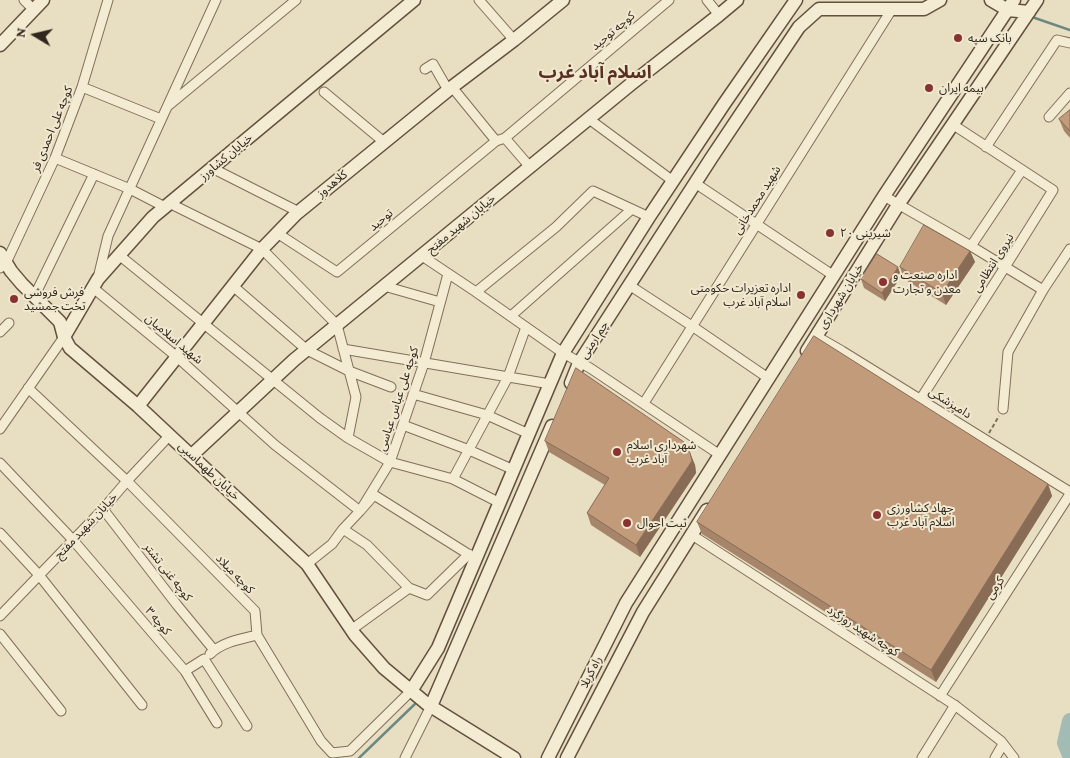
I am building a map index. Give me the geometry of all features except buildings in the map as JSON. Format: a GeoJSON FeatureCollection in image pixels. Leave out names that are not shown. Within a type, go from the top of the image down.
{"type":"FeatureCollection","features":[{"type":"Feature","properties":{"kind":"street"},"geometry":{"type":"LineString","coordinates":[[24,0],[34,10]]}},
{"type":"Feature","properties":{"kind":"street"},"geometry":{"type":"LineString","coordinates":[[0,44],[43,0]]}},
{"type":"Feature","properties":{"kind":"street","name":"کوچه علی احمدی فر"},"geometry":{"type":"LineString","coordinates":[[2,261],[55,158],[82,86],[108,0]]}},
{"type":"Feature","properties":{"kind":"street"},"geometry":{"type":"LineString","coordinates":[[95,283],[108,236],[216,0]]}},
{"type":"Feature","properties":{"kind":"street"},"geometry":{"type":"LineString","coordinates":[[167,107],[296,0]]}},
{"type":"Feature","properties":{"kind":"street","name":"خیابان کشاورز"},"geometry":{"type":"LineString","coordinates":[[64,337],[95,283],[153,216],[414,0]]}},
{"type":"Feature","properties":{"kind":"street"},"geometry":{"type":"LineString","coordinates":[[479,0],[514,40]]}},
{"type":"Feature","properties":{"kind":"street","name":"کلاهدوز"},"geometry":{"type":"LineString","coordinates":[[138,406],[262,249],[277,233],[299,212],[450,88],[563,0]]}},
{"type":"Feature","properties":{"kind":"street","name":"کوچه توحید"},"geometry":{"type":"LineString","coordinates":[[500,139],[670,0]]}},
{"type":"Feature","properties":{"kind":"street"},"geometry":{"type":"LineString","coordinates":[[707,0],[719,16]]}},
{"type":"Feature","properties":{"kind":"street","name":"خیابان شهید مفتح"},"geometry":{"type":"LineString","coordinates":[[192,455],[307,350],[630,84],[737,0]]}},
{"type":"Feature","properties":{"kind":"street","name":"چم ارمنی"},"geometry":{"type":"LineString","coordinates":[[413,693],[438,648],[472,557],[500,503],[563,353],[673,181],[796,0]]}},
{"type":"Feature","properties":{"kind":"street"},"geometry":{"type":"LineString","coordinates":[[819,5],[924,9],[940,0]]}},
{"type":"Feature","properties":{"kind":"street"},"geometry":{"type":"LineString","coordinates":[[991,0],[1029,12]]}},
{"type":"Feature","properties":{"kind":"street","name":"خیابان شهرداری"},"geometry":{"type":"LineString","coordinates":[[800,361],[898,205],[1037,0]]}},
{"type":"Feature","properties":{"kind":"street","name":"چم ارمنی"},"geometry":{"type":"LineString","coordinates":[[568,390],[580,363],[695,183],[799,27],[819,5]]}},
{"type":"Feature","properties":{"kind":"street","name":"خیابان شهرداری"},"geometry":{"type":"LineString","coordinates":[[636,586],[884,196],[1011,5]]}},
{"type":"Feature","properties":{"kind":"street","name":"شهید محمدخانی"},"geometry":{"type":"LineString","coordinates":[[644,404],[892,9]]}},
{"type":"Feature","properties":{"kind":"street"},"geometry":{"type":"LineString","coordinates":[[986,147],[1057,40],[1070,43]]}},
{"type":"Feature","properties":{"kind":"street"},"geometry":{"type":"LineString","coordinates":[[425,69],[433,64],[450,88],[500,139],[530,166]]}},
{"type":"Feature","properties":{"kind":"street"},"geometry":{"type":"LineString","coordinates":[[82,86],[161,119]]}},
{"type":"Feature","properties":{"kind":"street"},"geometry":{"type":"LineString","coordinates":[[324,92],[384,142]]}},
{"type":"Feature","properties":{"kind":"street"},"geometry":{"type":"LineString","coordinates":[[1049,117],[1070,93]]}},
{"type":"Feature","properties":{"kind":"street"},"geometry":{"type":"LineString","coordinates":[[589,119],[673,181]]}},
{"type":"Feature","properties":{"kind":"street"},"geometry":{"type":"LineString","coordinates":[[952,124],[1022,170],[971,246]]}},
{"type":"Feature","properties":{"kind":"street","name":"توحید"},"geometry":{"type":"LineString","coordinates":[[277,233],[337,272],[500,139]]}},
{"type":"Feature","properties":{"kind":"street"},"geometry":{"type":"LineString","coordinates":[[55,158],[167,205],[262,249],[337,325],[356,397],[348,438]]}},
{"type":"Feature","properties":{"kind":"street"},"geometry":{"type":"LineString","coordinates":[[212,168],[299,212]]}},
{"type":"Feature","properties":{"kind":"street","name":"نیروی انتظامی"},"geometry":{"type":"LineString","coordinates":[[920,400],[1053,190],[1022,170]]}},
{"type":"Feature","properties":{"kind":"street"},"geometry":{"type":"LineString","coordinates":[[34,297],[94,174]]}},
{"type":"Feature","properties":{"kind":"street"},"geometry":{"type":"LineString","coordinates":[[695,183],[834,276]]}},
{"type":"Feature","properties":{"kind":"street"},"geometry":{"type":"LineString","coordinates":[[476,292],[556,226],[593,191],[649,218]]}},
{"type":"Feature","properties":{"kind":"street"},"geometry":{"type":"LineString","coordinates":[[884,196],[1043,290]]}},
{"type":"Feature","properties":{"kind":"street"},"geometry":{"type":"LineString","coordinates":[[511,316],[632,209]]}},
{"type":"Feature","properties":{"kind":"street"},"geometry":{"type":"LineString","coordinates":[[1004,409],[1008,352],[1043,290],[1070,249]]}},
{"type":"Feature","properties":{"kind":"street"},"geometry":{"type":"LineString","coordinates":[[119,254],[320,418],[348,438],[390,462],[453,479],[500,503]]}},
{"type":"Feature","properties":{"kind":"street"},"geometry":{"type":"LineString","coordinates":[[422,256],[563,353],[720,455]]}},
{"type":"Feature","properties":{"kind":"street","name":"خیابان طهماسبی"},"geometry":{"type":"LineString","coordinates":[[2,261],[34,297],[60,322],[64,337],[70,348],[192,455],[307,564],[352,630],[384,668],[429,705],[514,758]]}},
{"type":"Feature","properties":{"kind":"street","name":"کوچه علی عباس عباسی"},"geometry":{"type":"LineString","coordinates":[[307,564],[332,544],[360,511],[390,462],[424,363],[448,274]]}},
{"type":"Feature","properties":{"kind":"street","name":"شهید اسلامیان"},"geometry":{"type":"LineString","coordinates":[[95,283],[275,444],[360,511]]}},
{"type":"Feature","properties":{"kind":"street"},"geometry":{"type":"LineString","coordinates":[[629,285],[768,378]]}},
{"type":"Feature","properties":{"kind":"street"},"geometry":{"type":"LineString","coordinates":[[233,286],[307,350],[349,371],[392,386]]}},
{"type":"Feature","properties":{"kind":"street"},"geometry":{"type":"LineString","coordinates":[[384,286],[440,302]]}},
{"type":"Feature","properties":{"kind":"street"},"geometry":{"type":"LineString","coordinates":[[0,332],[9,323]]}},
{"type":"Feature","properties":{"kind":"street"},"geometry":{"type":"LineString","coordinates":[[453,479],[508,377],[526,327]]}},
{"type":"Feature","properties":{"kind":"street","name":"دامپزشکی"},"geometry":{"type":"LineString","coordinates":[[816,336],[1070,493]]}},
{"type":"Feature","properties":{"kind":"street"},"geometry":{"type":"LineString","coordinates":[[0,429],[64,337]]}},
{"type":"Feature","properties":{"kind":"street"},"geometry":{"type":"LineString","coordinates":[[343,349],[550,384]]}},
{"type":"Feature","properties":{"kind":"street","name":"کوچه میلاد"},"geometry":{"type":"LineString","coordinates":[[28,388],[127,481],[255,611],[257,635],[321,741],[332,753],[350,751],[413,693]]}},
{"type":"Feature","properties":{"kind":"street"},"geometry":{"type":"LineString","coordinates":[[413,394],[487,415],[529,434]]}},
{"type":"Feature","properties":{"kind":"street"},"geometry":{"type":"LineString","coordinates":[[405,758],[556,417]]}},
{"type":"Feature","properties":{"kind":"street"},"geometry":{"type":"LineString","coordinates":[[403,425],[469,450],[514,470]]}},
{"type":"Feature","properties":{"kind":"street","name":"خیابان شهید مفتح"},"geometry":{"type":"LineString","coordinates":[[0,616],[103,509],[170,435]]}},
{"type":"Feature","properties":{"kind":"street","name":"کوچه ۳"},"geometry":{"type":"LineString","coordinates":[[0,463],[73,540],[184,671],[217,723]]}},
{"type":"Feature","properties":{"kind":"street","name":"کرمی"},"geometry":{"type":"LineString","coordinates":[[940,696],[1070,493]]}},
{"type":"Feature","properties":{"kind":"street"},"geometry":{"type":"LineString","coordinates":[[343,529],[367,545],[409,588],[427,594],[472,557],[374,495],[360,511]]}},
{"type":"Feature","properties":{"kind":"street"},"geometry":{"type":"LineString","coordinates":[[636,586],[652,596],[712,502]]}},
{"type":"Feature","properties":{"kind":"street","name":"کوچه غنی تشتر"},"geometry":{"type":"LineString","coordinates":[[103,509],[214,650]]}},
{"type":"Feature","properties":{"kind":"street"},"geometry":{"type":"LineString","coordinates":[[0,533],[39,575],[142,705]]}},
{"type":"Feature","properties":{"kind":"street","name":"کوچه شهید روزگرد"},"geometry":{"type":"LineString","coordinates":[[692,535],[954,705],[1003,744],[1014,758]]}},
{"type":"Feature","properties":{"kind":"street","name":"راه کربلا"},"geometry":{"type":"LineString","coordinates":[[548,758],[636,586]]}},
{"type":"Feature","properties":{"kind":"street"},"geometry":{"type":"LineString","coordinates":[[352,630],[409,588]]}},
{"type":"Feature","properties":{"kind":"street","name":"راه کربلا"},"geometry":{"type":"LineString","coordinates":[[567,758],[652,596]]}},
{"type":"Feature","properties":{"kind":"street"},"geometry":{"type":"LineString","coordinates":[[616,623],[632,632]]}},
{"type":"Feature","properties":{"kind":"street"},"geometry":{"type":"LineString","coordinates":[[0,634],[61,711]]}},
{"type":"Feature","properties":{"kind":"street"},"geometry":{"type":"LineString","coordinates":[[184,671],[204,659],[214,650],[230,642],[257,635]]}},
{"type":"Feature","properties":{"kind":"street"},"geometry":{"type":"LineString","coordinates":[[204,659],[247,726]]}},
{"type":"Feature","properties":{"kind":"street"},"geometry":{"type":"LineString","coordinates":[[922,758],[954,705]]}},
{"type":"Feature","properties":{"kind":"street"},"geometry":{"type":"LineString","coordinates":[[996,758],[1003,744]]}},
{"type":"Feature","properties":{"kind":"path"},"geometry":{"type":"LineString","coordinates":[[985,439],[1004,409]]}},
{"type":"Feature","properties":{"kind":"waterway"},"geometry":{"type":"LineString","coordinates":[[1032,17],[1070,30]]}},
{"type":"Feature","properties":{"kind":"waterway"},"geometry":{"type":"LineString","coordinates":[[359,758],[417,702]]}},
{"type":"Feature","properties":{"kind":"waterway"},"geometry":{"type":"LineString","coordinates":[[1070,721],[1065,743],[1070,755]]}},
{"type":"Feature","properties":{"kind":"place","name":"بانک سپه"},"geometry":{"type":"Point","coordinates":[958,38]}},
{"type":"Feature","properties":{"kind":"place","name":"بیمه ایران"},"geometry":{"type":"Point","coordinates":[929,88]}},
{"type":"Feature","properties":{"kind":"place","name":"شیرینی ۲۰"},"geometry":{"type":"Point","coordinates":[830,233]}},
{"type":"Feature","properties":{"kind":"place","name":"اداره صنعت و معدن و تجارت"},"geometry":{"type":"Point","coordinates":[883,282]}},
{"type":"Feature","properties":{"kind":"place","name":"اداره تعزیرات حکومتی اسلام آباد غرب"},"geometry":{"type":"Point","coordinates":[801,295]}},
{"type":"Feature","properties":{"kind":"place","name":"فرش فروشی تخت جمشید"},"geometry":{"type":"Point","coordinates":[14,299]}},
{"type":"Feature","properties":{"kind":"place","name":"شهرداری اسلام آباد غرب"},"geometry":{"type":"Point","coordinates":[617,452]}},
{"type":"Feature","properties":{"kind":"place","name":"جهاد کشاورزی اسلام آباد غرب"},"geometry":{"type":"Point","coordinates":[877,515]}},
{"type":"Feature","properties":{"kind":"place","name":"ثبت احوال"},"geometry":{"type":"Point","coordinates":[627,523]}},
{"type":"Feature","properties":{"kind":"district","name":"اسلام آباد غرب"},"geometry":{"type":"Point","coordinates":[595,72]}}]}
